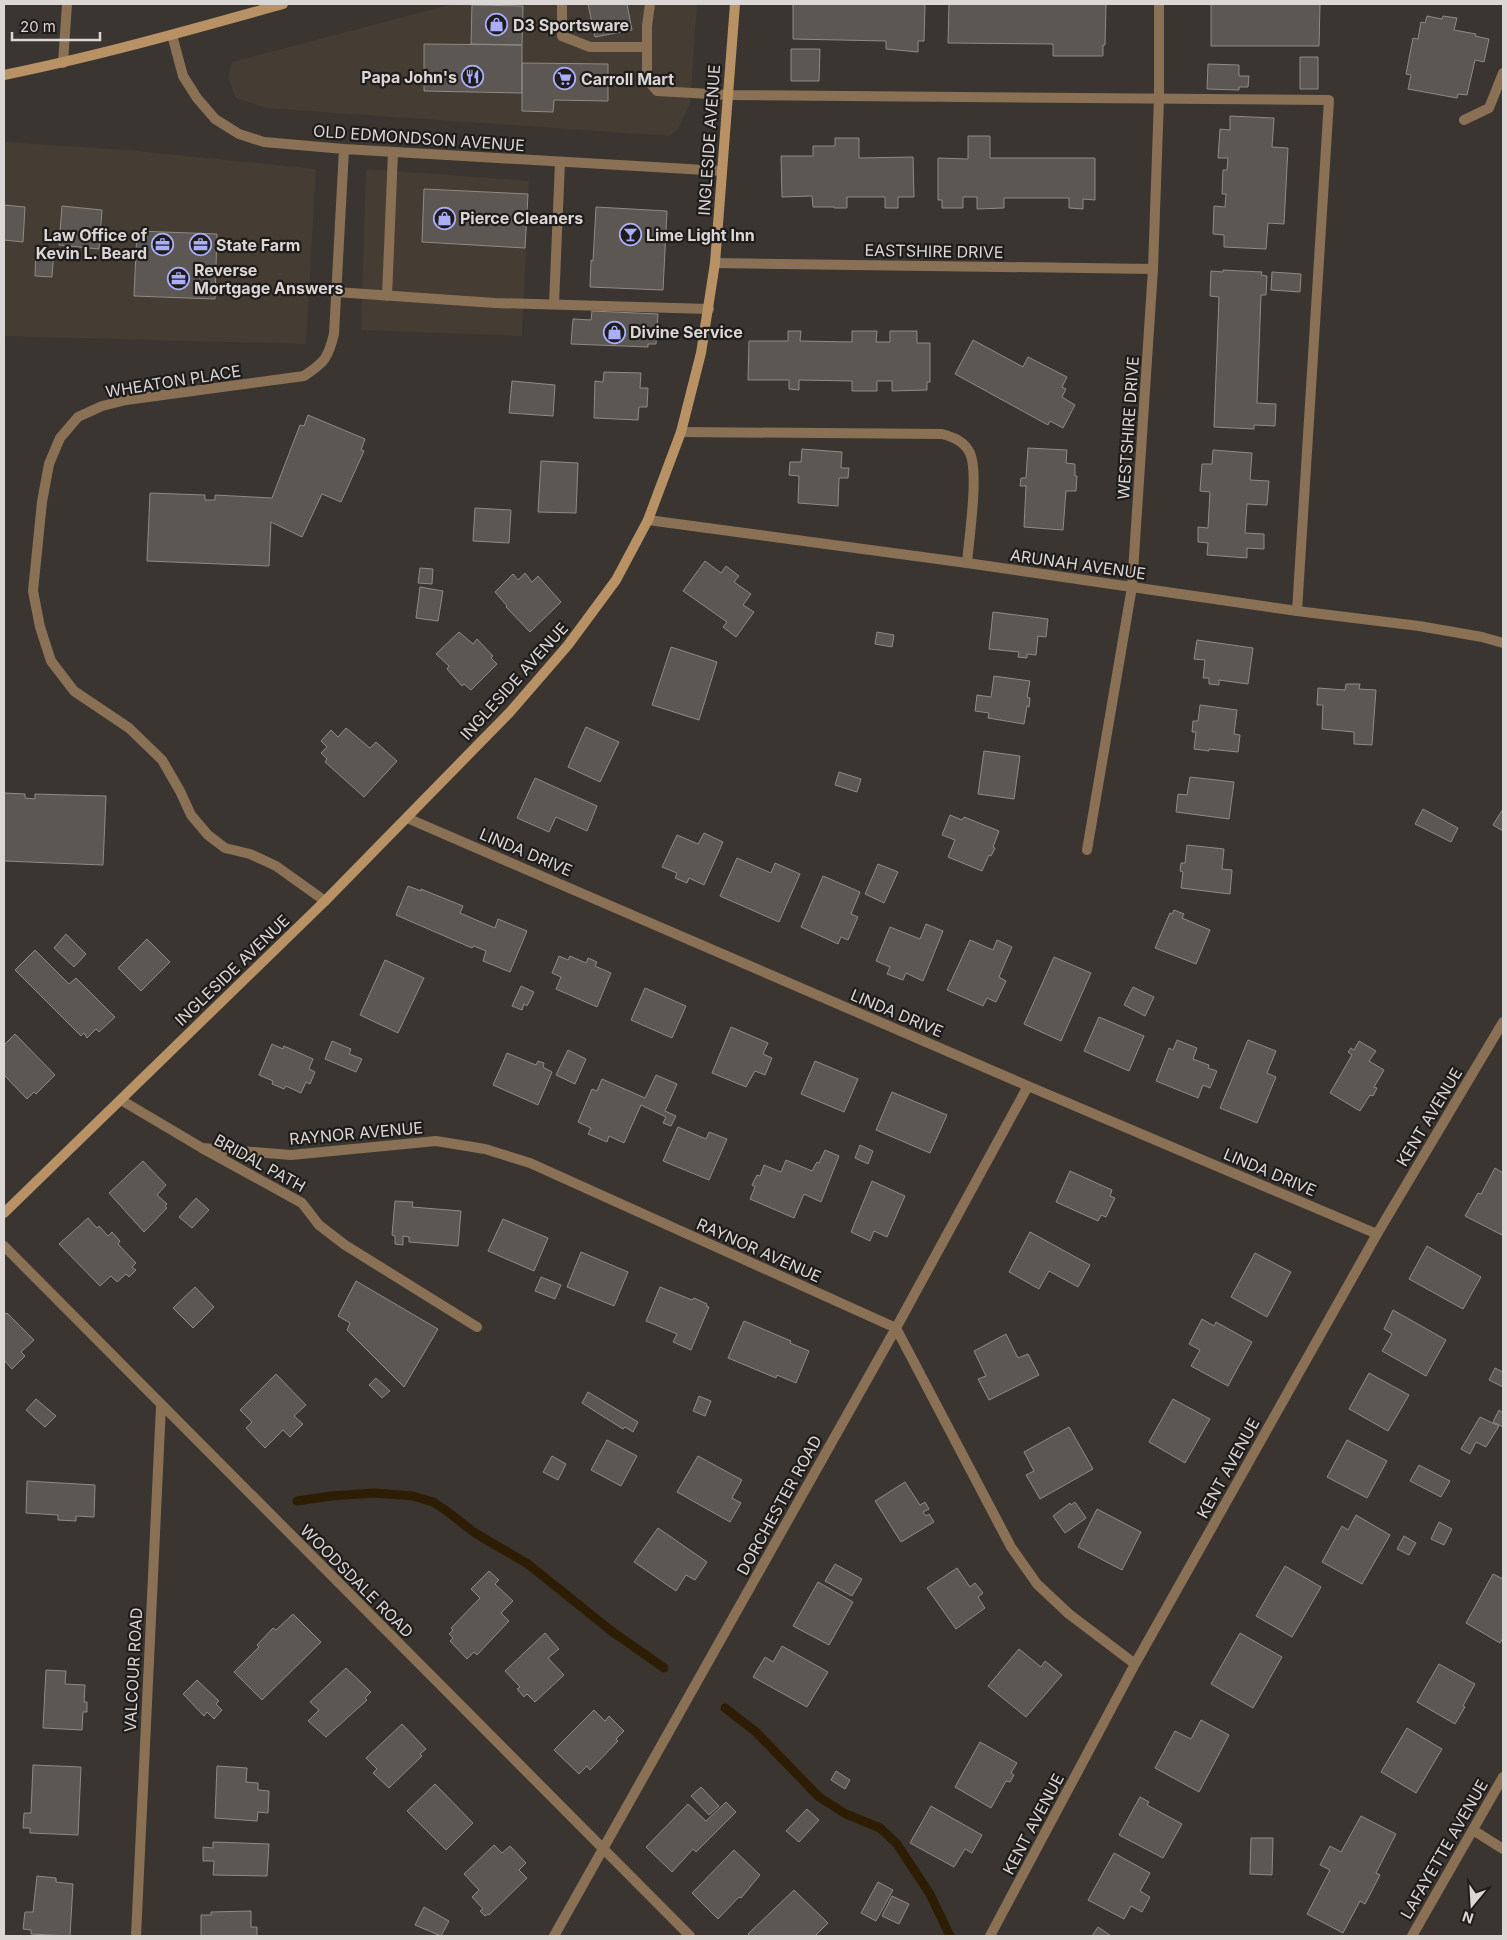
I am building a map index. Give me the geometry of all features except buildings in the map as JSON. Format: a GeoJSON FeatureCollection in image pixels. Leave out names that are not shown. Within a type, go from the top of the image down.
{"type":"FeatureCollection","features":[{"type":"Feature","properties":{"kind":"main road"},"geometry":{"type":"LineString","coordinates":[[4,75],[63,63],[283,4]]}},
{"type":"Feature","properties":{"kind":"main road","name":"INGLESIDE AVENUE"},"geometry":{"type":"LineString","coordinates":[[4,1213],[324,901],[510,712],[568,645],[616,580],[648,520],[681,432],[701,353],[709,309],[714,263],[735,4]]}},
{"type":"Feature","properties":{"kind":"street"},"geometry":{"type":"LineString","coordinates":[[63,63],[67,4]]}},
{"type":"Feature","properties":{"kind":"street"},"geometry":{"type":"LineString","coordinates":[[562,4],[562,36],[590,47],[647,48]]}},
{"type":"Feature","properties":{"kind":"street"},"geometry":{"type":"LineString","coordinates":[[650,4],[647,79],[657,91],[728,95],[1330,100],[1297,611]]}},
{"type":"Feature","properties":{"kind":"street","name":"WESTSHIRE DRIVE"},"geometry":{"type":"LineString","coordinates":[[1087,850],[1132,587],[1153,269],[1159,98],[1159,4]]}},
{"type":"Feature","properties":{"kind":"street","name":"OLD EDMONDSON AVENUE"},"geometry":{"type":"LineString","coordinates":[[172,35],[183,76],[197,98],[216,119],[239,134],[264,142],[344,149],[722,171]]}},
{"type":"Feature","properties":{"kind":"street"},"geometry":{"type":"LineString","coordinates":[[1464,120],[1489,108],[1503,73]]}},
{"type":"Feature","properties":{"kind":"street","name":"WHEATON PLACE"},"geometry":{"type":"LineString","coordinates":[[324,901],[276,866],[250,854],[225,848],[208,835],[191,815],[162,760],[129,728],[74,691],[51,661],[40,627],[33,591],[42,502],[49,464],[60,438],[78,417],[102,406],[126,400],[304,376],[318,366],[328,355],[334,334],[344,149]]}},
{"type":"Feature","properties":{"kind":"street"},"geometry":{"type":"LineString","coordinates":[[387,296],[393,152]]}},
{"type":"Feature","properties":{"kind":"street"},"geometry":{"type":"LineString","coordinates":[[554,304],[560,162]]}},
{"type":"Feature","properties":{"kind":"street","name":"EASTSHIRE DRIVE"},"geometry":{"type":"LineString","coordinates":[[714,263],[1153,269]]}},
{"type":"Feature","properties":{"kind":"street"},"geometry":{"type":"LineString","coordinates":[[336,292],[554,304],[709,309]]}},
{"type":"Feature","properties":{"kind":"street"},"geometry":{"type":"LineString","coordinates":[[681,432],[942,434],[958,439],[970,453],[974,473],[967,563]]}},
{"type":"Feature","properties":{"kind":"street","name":"ARUNAH AVENUE"},"geometry":{"type":"LineString","coordinates":[[648,520],[967,563],[1297,611],[1419,626],[1482,637],[1503,643]]}},
{"type":"Feature","properties":{"kind":"street","name":"LINDA DRIVE"},"geometry":{"type":"LineString","coordinates":[[407,818],[1028,1086],[1377,1234]]}},
{"type":"Feature","properties":{"kind":"street","name":"KENT AVENUE"},"geometry":{"type":"LineString","coordinates":[[990,1936],[1134,1664],[1377,1234],[1503,1022]]}},
{"type":"Feature","properties":{"kind":"street","name":"DORCHESTER ROAD"},"geometry":{"type":"LineString","coordinates":[[554,1936],[896,1328],[1028,1086]]}},
{"type":"Feature","properties":{"kind":"street","name":"BRIDAL PATH"},"geometry":{"type":"LineString","coordinates":[[121,1100],[202,1148],[302,1203],[320,1225],[345,1246],[477,1327]]}},
{"type":"Feature","properties":{"kind":"street","name":"RAYNOR AVENUE"},"geometry":{"type":"LineString","coordinates":[[202,1148],[291,1155],[436,1141],[485,1149],[530,1163],[896,1328]]}},
{"type":"Feature","properties":{"kind":"street","name":"WOODSDALE ROAD"},"geometry":{"type":"LineString","coordinates":[[4,1246],[690,1936]]}},
{"type":"Feature","properties":{"kind":"street"},"geometry":{"type":"LineString","coordinates":[[896,1328],[1016,1554],[1037,1584],[1069,1614],[1134,1664]]}},
{"type":"Feature","properties":{"kind":"street","name":"VALCOUR ROAD"},"geometry":{"type":"LineString","coordinates":[[136,1936],[161,1406]]}},
{"type":"Feature","properties":{"kind":"street","name":"LAFAYETTE AVENUE"},"geometry":{"type":"LineString","coordinates":[[1412,1936],[1503,1777]]}},
{"type":"Feature","properties":{"kind":"street"},"geometry":{"type":"LineString","coordinates":[[1473,1830],[1503,1849]]}},
{"type":"Feature","properties":{"kind":"shaded area"},"geometry":{"type":"Polygon","coordinates":[[[453,4],[697,4],[690,104],[678,129],[670,136],[266,108],[236,98],[228,78],[232,62],[453,4]]]}},
{"type":"Feature","properties":{"kind":"shaded area"},"geometry":{"type":"Polygon","coordinates":[[[4,142],[127,150],[316,169],[306,344],[4,336],[4,142]]]}},
{"type":"Feature","properties":{"kind":"shaded area"},"geometry":{"type":"Polygon","coordinates":[[[366,169],[529,181],[522,336],[361,330],[366,169]]]}},
{"type":"Feature","properties":{"kind":"waterway"},"geometry":{"type":"LineString","coordinates":[[297,1501],[374,1493],[413,1496],[433,1502],[475,1533],[528,1564],[610,1630],[664,1668]]}},
{"type":"Feature","properties":{"kind":"waterway"},"geometry":{"type":"LineString","coordinates":[[725,1708],[756,1732],[819,1797],[846,1814],[880,1828],[897,1844],[930,1894],[950,1936]]}},
{"type":"Feature","properties":{"kind":"place","name":"D3 Sportsware"},"geometry":{"type":"Point","coordinates":[497,25]}},
{"type":"Feature","properties":{"kind":"place","name":"Papa John's"},"geometry":{"type":"Point","coordinates":[473,77]}},
{"type":"Feature","properties":{"kind":"place","name":"Carroll Mart"},"geometry":{"type":"Point","coordinates":[565,79]}},
{"type":"Feature","properties":{"kind":"place","name":"Pierce Cleaners"},"geometry":{"type":"Point","coordinates":[444,218]}},
{"type":"Feature","properties":{"kind":"place","name":"Lime Light Inn"},"geometry":{"type":"Point","coordinates":[630,235]}},
{"type":"Feature","properties":{"kind":"place","name":"Law Office of Kevin L. Beard"},"geometry":{"type":"Point","coordinates":[163,244]}},
{"type":"Feature","properties":{"kind":"place","name":"State Farm"},"geometry":{"type":"Point","coordinates":[200,245]}},
{"type":"Feature","properties":{"kind":"place","name":"Reverse Mortgage Answers"},"geometry":{"type":"Point","coordinates":[178,279]}},
{"type":"Feature","properties":{"kind":"place","name":"Divine Service"},"geometry":{"type":"Point","coordinates":[614,332]}}]}
